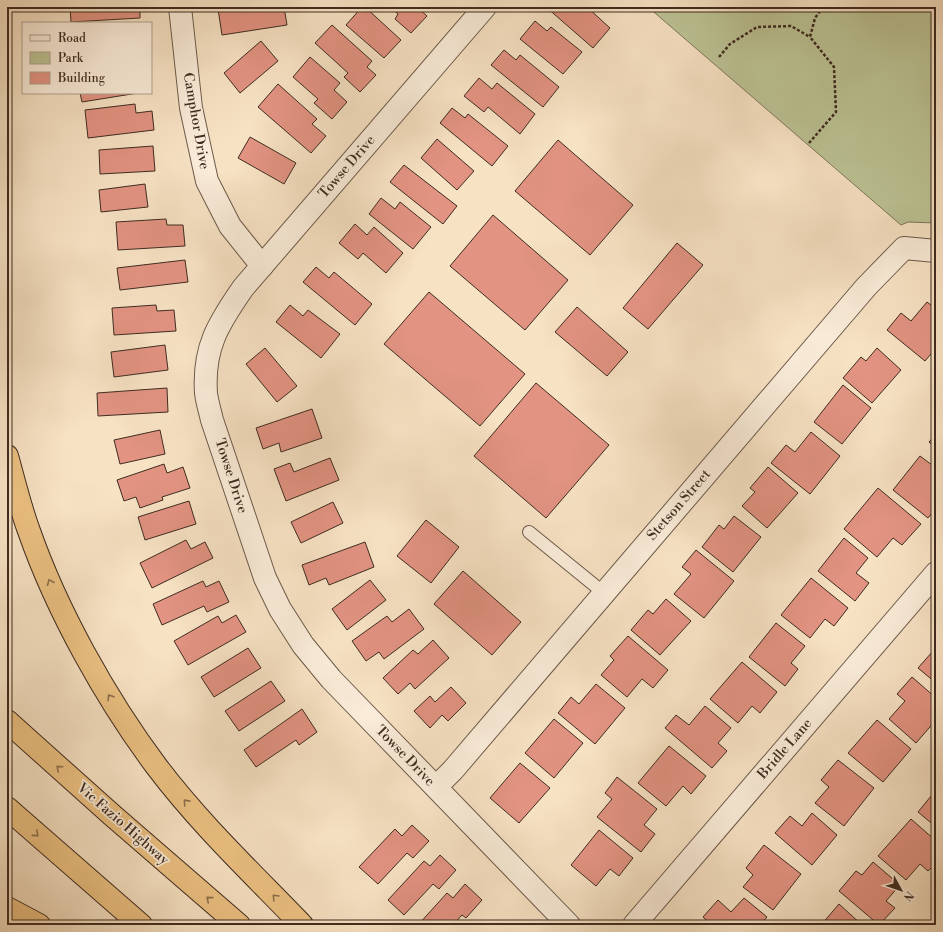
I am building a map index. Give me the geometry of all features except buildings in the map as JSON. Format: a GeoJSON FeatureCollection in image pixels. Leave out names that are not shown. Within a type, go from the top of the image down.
{"type":"FeatureCollection","features":[{"type":"Feature","properties":{"kind":"highway"},"geometry":{"type":"LineString","coordinates":[[7,456],[29,531],[54,593],[102,683],[128,725],[157,767],[184,800],[302,925]]}},
{"type":"Feature","properties":{"kind":"highway","name":"Vic Fazio Highway"},"geometry":{"type":"LineString","coordinates":[[7,722],[239,925]]}},
{"type":"Feature","properties":{"kind":"highway"},"geometry":{"type":"LineString","coordinates":[[7,808],[142,925]]}},
{"type":"Feature","properties":{"kind":"highway"},"geometry":{"type":"LineString","coordinates":[[7,908],[39,925]]}},
{"type":"Feature","properties":{"kind":"street","name":"Camphor Drive"},"geometry":{"type":"LineString","coordinates":[[180,7],[191,108],[207,181],[230,226],[262,266]]}},
{"type":"Feature","properties":{"kind":"street","name":"Towse Drive"},"geometry":{"type":"LineString","coordinates":[[485,7],[243,288],[226,312],[214,335],[206,365],[206,394],[212,420],[265,578],[280,609],[303,646],[331,679],[569,925]]}},
{"type":"Feature","properties":{"kind":"street","name":"Stetson Street"},"geometry":{"type":"LineString","coordinates":[[436,787],[453,770],[866,287],[904,248],[936,252]]}},
{"type":"Feature","properties":{"kind":"street","name":"Bridle Lane"},"geometry":{"type":"LineString","coordinates":[[634,925],[936,573]]}},
{"type":"Feature","properties":{"kind":"lane"},"geometry":{"type":"LineString","coordinates":[[529,532],[604,593]]}},
{"type":"Feature","properties":{"kind":"path"},"geometry":{"type":"LineString","coordinates":[[810,37],[815,18],[823,7]]}},
{"type":"Feature","properties":{"kind":"path"},"geometry":{"type":"LineString","coordinates":[[719,57],[730,44],[757,27],[790,26],[810,37],[834,67],[836,112],[809,143]]}},
{"type":"Feature","properties":{"kind":"green space"},"geometry":{"type":"Polygon","coordinates":[[[648,7],[936,7],[936,223],[908,222],[901,225],[648,7]]]}}]}
